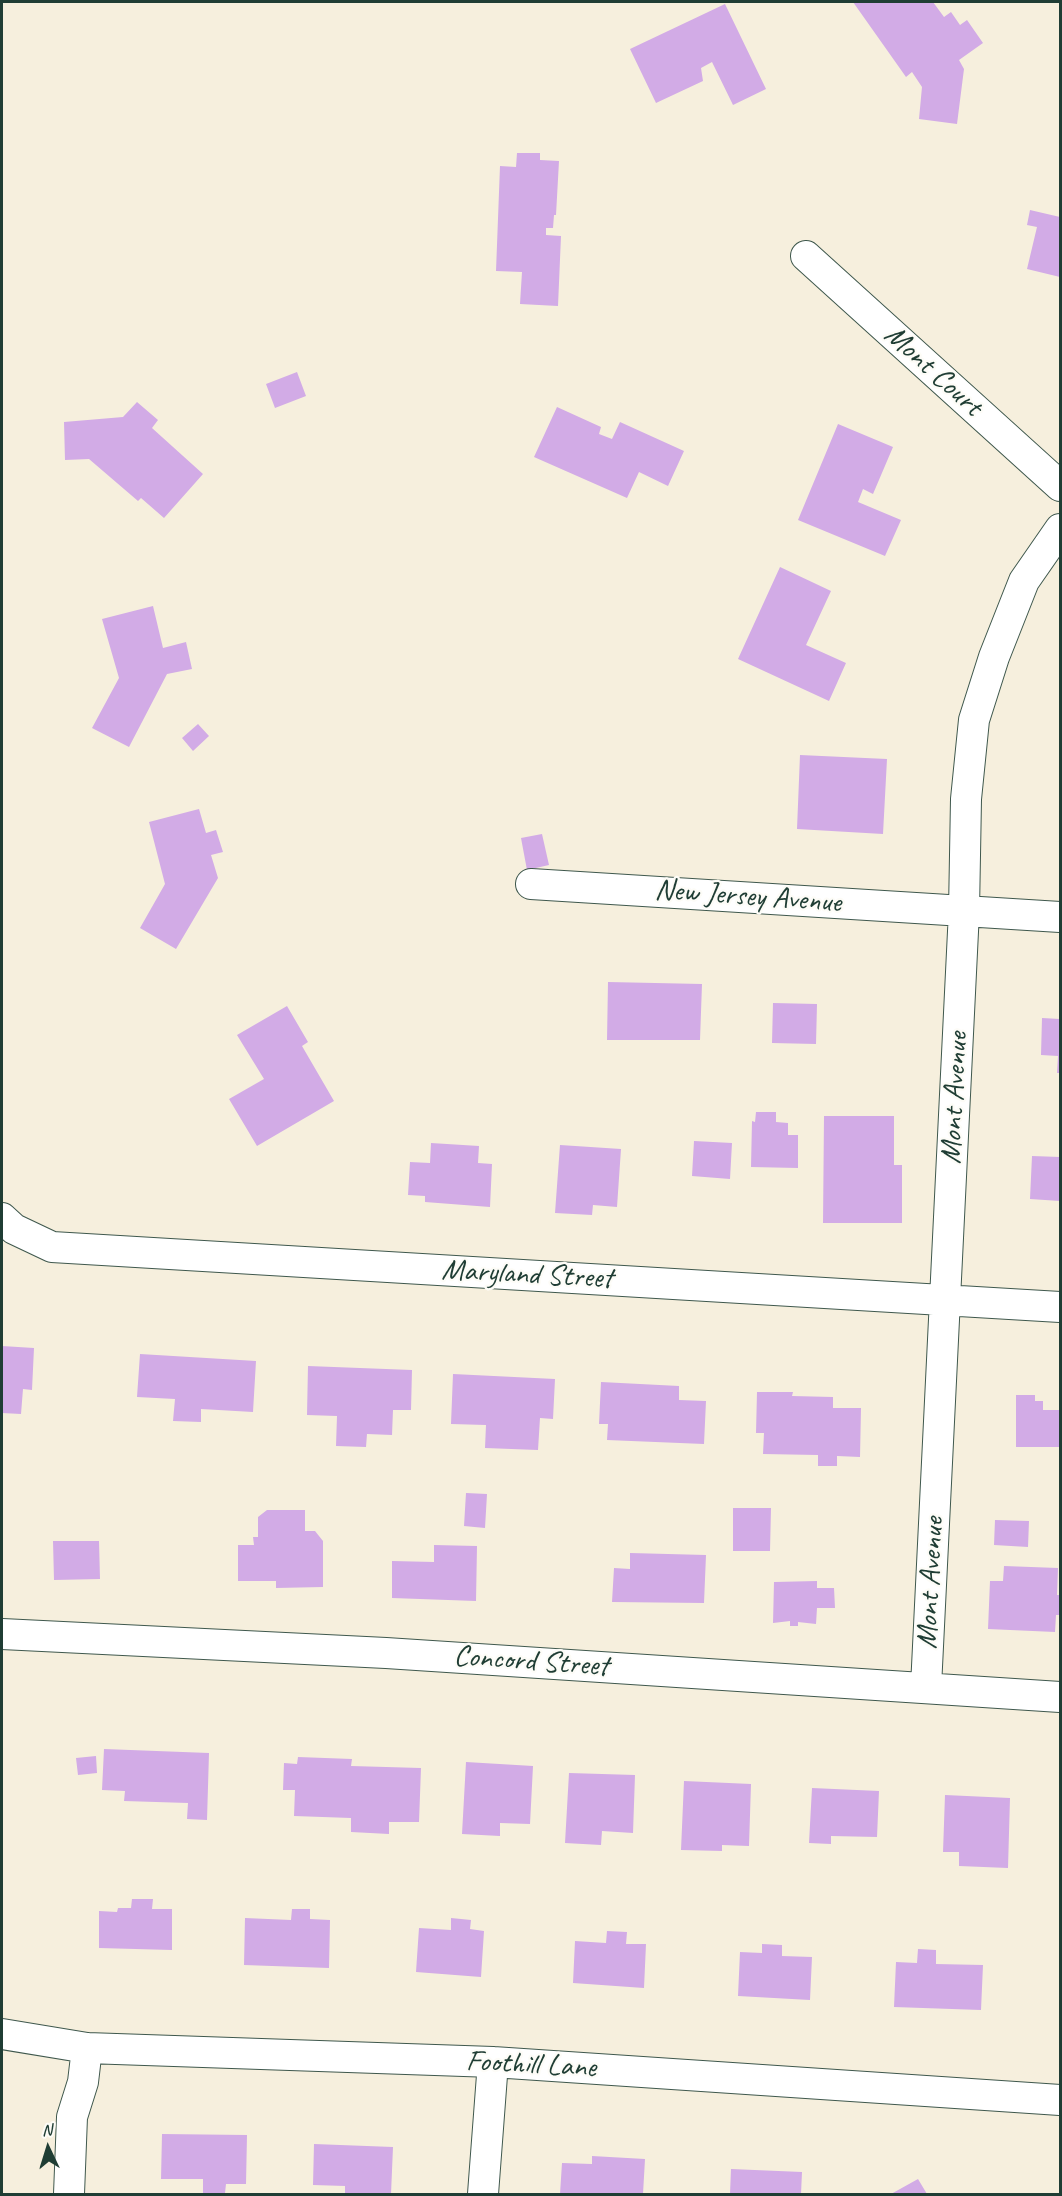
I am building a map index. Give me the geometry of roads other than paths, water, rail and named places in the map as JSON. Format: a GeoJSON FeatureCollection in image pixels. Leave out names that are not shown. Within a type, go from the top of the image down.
{"type":"FeatureCollection","features":[{"type":"Feature","properties":{"kind":"street","name":"Mont Court"},"geometry":{"type":"LineString","coordinates":[[806,256],[1060,486]]}},
{"type":"Feature","properties":{"kind":"street","name":"Mont Avenue"},"geometry":{"type":"LineString","coordinates":[[926,1688],[964,911],[966,798],[974,720],[994,657],[1024,580],[1060,529]]}},
{"type":"Feature","properties":{"kind":"street","name":"New Jersey Avenue"},"geometry":{"type":"LineString","coordinates":[[531,884],[1060,917]]}},
{"type":"Feature","properties":{"kind":"street","name":"Maryland Street"},"geometry":{"type":"LineString","coordinates":[[2,1218],[15,1230],[52,1247],[1060,1307]]}},
{"type":"Feature","properties":{"kind":"street","name":"Concord Street"},"geometry":{"type":"LineString","coordinates":[[2,1634],[386,1653],[1060,1697]]}},
{"type":"Feature","properties":{"kind":"street","name":"Foothill Lane"},"geometry":{"type":"LineString","coordinates":[[2,2034],[87,2048],[493,2062],[1060,2100]]}},
{"type":"Feature","properties":{"kind":"street"},"geometry":{"type":"LineString","coordinates":[[69,2194],[72,2117],[83,2082],[87,2048]]}},
{"type":"Feature","properties":{"kind":"street"},"geometry":{"type":"LineString","coordinates":[[483,2194],[493,2062]]}}]}
